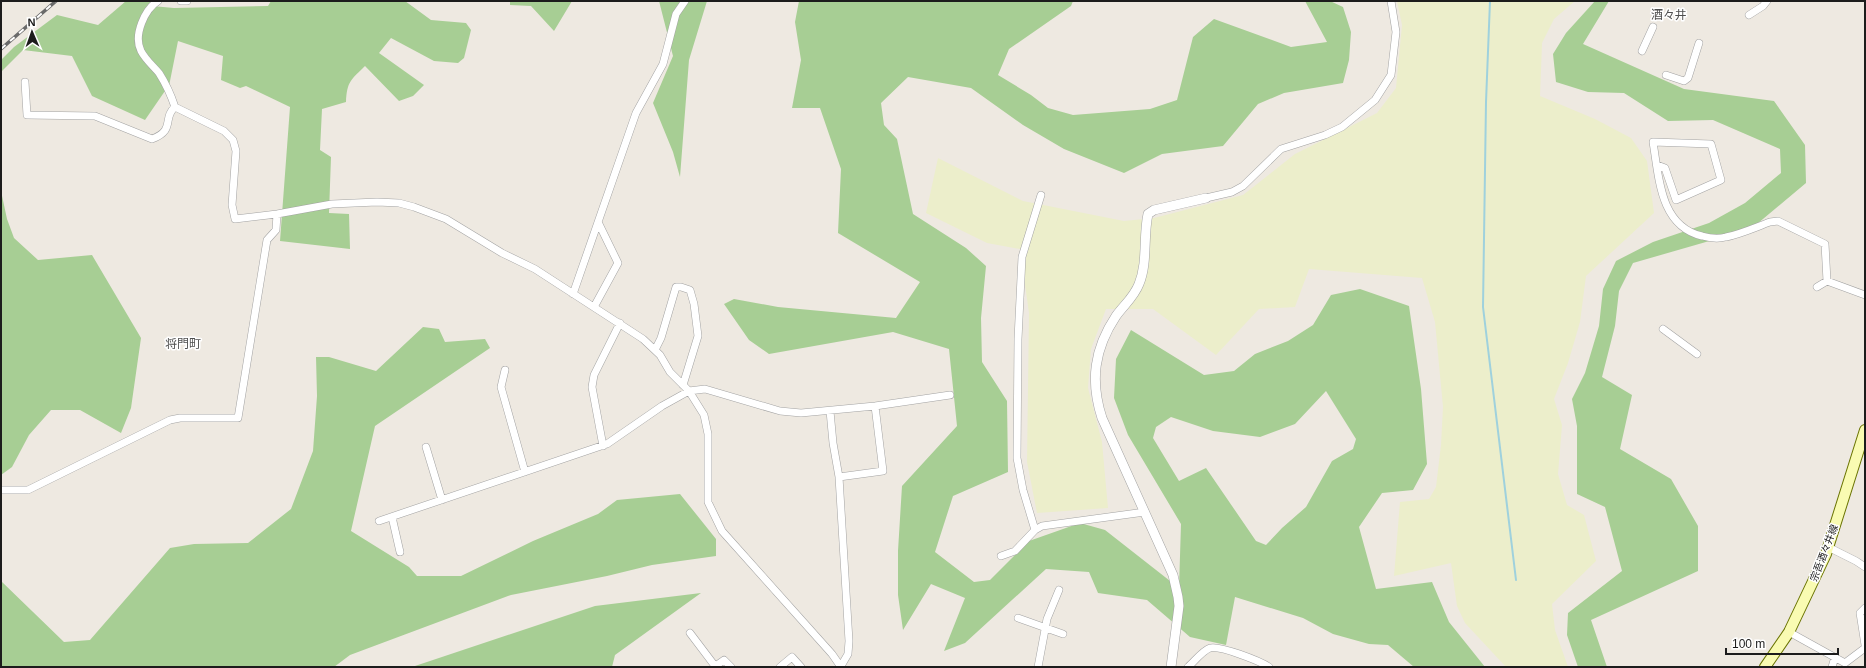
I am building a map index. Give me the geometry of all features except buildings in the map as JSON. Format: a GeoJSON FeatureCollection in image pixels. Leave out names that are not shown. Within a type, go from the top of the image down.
{"type":"FeatureCollection","features":[{"type":"Feature","properties":{"kind":"main road","name":"宗吾酒々井線"},"geometry":{"type":"LineString","coordinates":[[1765,667],[1789,632],[1828,547],[1863,445],[1865,430]]}},
{"type":"Feature","properties":{"kind":"street"},"geometry":{"type":"LineString","coordinates":[[158,1],[151,5],[139,30],[140,50],[168,87],[175,107],[224,131],[233,140],[236,151],[232,197],[235,219],[277,214],[332,204],[363,202],[399,203],[414,207],[446,219],[502,253],[534,269],[643,339],[655,350],[670,372],[689,391],[704,415],[708,434],[708,502],[719,526],[841,666],[848,654],[850,641],[839,477],[833,443],[830,411]]}},
{"type":"Feature","properties":{"kind":"street"},"geometry":{"type":"LineString","coordinates":[[181,1],[187,1]]}},
{"type":"Feature","properties":{"kind":"street"},"geometry":{"type":"LineString","coordinates":[[573,294],[599,224],[636,114],[664,64],[676,14],[685,1]]}},
{"type":"Feature","properties":{"kind":"street"},"geometry":{"type":"LineString","coordinates":[[1171,667],[1177,629],[1178,597],[1170,566],[1100,413],[1094,383],[1097,361],[1102,342],[1117,314],[1131,299],[1139,283],[1144,266],[1148,214],[1154,210],[1232,192],[1243,186],[1281,149],[1342,128],[1375,100],[1391,75],[1396,32],[1390,1]]}},
{"type":"Feature","properties":{"kind":"street"},"geometry":{"type":"LineString","coordinates":[[1749,16],[1763,6],[1767,1]]}},
{"type":"Feature","properties":{"kind":"street"},"geometry":{"type":"LineString","coordinates":[[1642,51],[1653,27]]}},
{"type":"Feature","properties":{"kind":"street"},"geometry":{"type":"LineString","coordinates":[[1666,76],[1684,81],[1688,78],[1699,43]]}},
{"type":"Feature","properties":{"kind":"street"},"geometry":{"type":"LineString","coordinates":[[25,82],[27,115],[95,116],[152,139],[161,136],[166,130],[172,110],[175,107]]}},
{"type":"Feature","properties":{"kind":"street"},"geometry":{"type":"LineString","coordinates":[[1657,165],[1665,168],[1676,200],[1721,180],[1711,144],[1653,142],[1657,165],[1666,206],[1670,214],[1682,228],[1689,233],[1708,238],[1725,238],[1770,222],[1778,221],[1825,244],[1827,281]]}},
{"type":"Feature","properties":{"kind":"street"},"geometry":{"type":"LineString","coordinates":[[1035,530],[1023,490],[1017,458],[1018,340],[1022,257],[1041,196]]}},
{"type":"Feature","properties":{"kind":"street"},"geometry":{"type":"LineString","coordinates":[[1,490],[28,490],[170,420],[180,418],[238,418],[268,240],[276,230],[277,214]]}},
{"type":"Feature","properties":{"kind":"street"},"geometry":{"type":"LineString","coordinates":[[594,307],[618,263],[599,224]]}},
{"type":"Feature","properties":{"kind":"street"},"geometry":{"type":"LineString","coordinates":[[1817,287],[1827,281]]}},
{"type":"Feature","properties":{"kind":"street"},"geometry":{"type":"LineString","coordinates":[[1827,281],[1865,295]]}},
{"type":"Feature","properties":{"kind":"street"},"geometry":{"type":"LineString","coordinates":[[655,350],[661,338],[676,287],[681,286],[690,290],[694,304],[698,336],[683,385]]}},
{"type":"Feature","properties":{"kind":"street"},"geometry":{"type":"LineString","coordinates":[[603,446],[592,387],[594,375],[620,323]]}},
{"type":"Feature","properties":{"kind":"street"},"geometry":{"type":"LineString","coordinates":[[1663,329],[1697,354]]}},
{"type":"Feature","properties":{"kind":"street"},"geometry":{"type":"LineString","coordinates":[[505,370],[501,387],[525,472]]}},
{"type":"Feature","properties":{"kind":"street"},"geometry":{"type":"LineString","coordinates":[[379,521],[603,446],[662,406],[689,391],[705,389],[780,411],[802,413],[875,406],[950,395]]}},
{"type":"Feature","properties":{"kind":"street"},"geometry":{"type":"LineString","coordinates":[[839,477],[883,471],[875,406]]}},
{"type":"Feature","properties":{"kind":"street"},"geometry":{"type":"LineString","coordinates":[[426,447],[442,500]]}},
{"type":"Feature","properties":{"kind":"street"},"geometry":{"type":"LineString","coordinates":[[1001,556],[1015,551],[1035,530],[1042,526],[1145,512]]}},
{"type":"Feature","properties":{"kind":"street"},"geometry":{"type":"LineString","coordinates":[[392,517],[400,552]]}},
{"type":"Feature","properties":{"kind":"street"},"geometry":{"type":"LineString","coordinates":[[1828,547],[1865,567]]}},
{"type":"Feature","properties":{"kind":"street"},"geometry":{"type":"LineString","coordinates":[[1038,667],[1047,619],[1059,590]]}},
{"type":"Feature","properties":{"kind":"street"},"geometry":{"type":"LineString","coordinates":[[1865,608],[1860,612],[1865,644]]}},
{"type":"Feature","properties":{"kind":"street"},"geometry":{"type":"LineString","coordinates":[[1018,618],[1063,634]]}},
{"type":"Feature","properties":{"kind":"street"},"geometry":{"type":"LineString","coordinates":[[1789,632],[1845,663],[1865,648]]}},
{"type":"Feature","properties":{"kind":"street"},"geometry":{"type":"LineString","coordinates":[[690,633],[714,666],[724,660],[731,667]]}},
{"type":"Feature","properties":{"kind":"street"},"geometry":{"type":"LineString","coordinates":[[1188,667],[1206,651],[1215,647],[1260,662],[1269,667]]}},
{"type":"Feature","properties":{"kind":"street"},"geometry":{"type":"LineString","coordinates":[[780,667],[792,657],[801,667]]}},
{"type":"Feature","properties":{"kind":"street"},"geometry":{"type":"LineString","coordinates":[[1832,667],[1834,657]]}},
{"type":"Feature","properties":{"kind":"green space"},"geometry":{"type":"Polygon","coordinates":[[[126,1],[154,1],[149,6],[137,44],[167,88],[145,120],[92,96],[72,56],[23,50],[1,72],[1,60],[14,47],[57,15],[98,25],[126,1]]]}},
{"type":"Feature","properties":{"kind":"green space"},"geometry":{"type":"Polygon","coordinates":[[[271,1],[405,1],[431,20],[466,23],[471,30],[464,58],[458,63],[434,61],[391,38],[379,53],[424,85],[413,96],[399,101],[365,66],[351,81],[347,89],[346,102],[322,109],[320,150],[331,157],[329,213],[349,214],[350,249],[280,241],[290,107],[246,86],[240,88],[221,80],[223,56],[178,41],[169,86],[142,50],[141,30],[152,6],[174,8],[268,6],[271,1]]]}},
{"type":"Feature","properties":{"kind":"green space"},"geometry":{"type":"Polygon","coordinates":[[[510,1],[572,1],[554,31],[531,6],[510,5],[510,1]]]}},
{"type":"Feature","properties":{"kind":"green space"},"geometry":{"type":"Polygon","coordinates":[[[659,1],[707,1],[689,60],[680,177],[673,152],[653,103],[673,56],[659,1]]]}},
{"type":"Feature","properties":{"kind":"green space"},"geometry":{"type":"Polygon","coordinates":[[[799,1],[1073,1],[1071,6],[1009,49],[998,75],[1031,95],[1048,108],[1073,115],[1150,109],[1177,100],[1193,37],[1214,19],[1291,47],[1327,42],[1305,1],[1330,1],[1343,7],[1351,32],[1349,60],[1343,83],[1284,93],[1258,104],[1223,146],[1162,154],[1124,173],[1064,149],[1023,125],[971,88],[908,77],[881,103],[884,125],[897,139],[913,214],[966,248],[986,266],[981,318],[982,362],[1007,401],[1008,472],[953,496],[935,552],[974,582],[990,580],[1029,541],[1080,523],[1105,530],[1179,588],[1181,524],[1128,435],[1114,398],[1116,359],[1131,330],[1204,375],[1234,371],[1255,354],[1288,341],[1313,325],[1331,295],[1360,289],[1409,306],[1421,389],[1427,464],[1413,490],[1382,493],[1359,527],[1376,589],[1432,582],[1449,622],[1485,667],[1414,667],[1388,645],[1369,644],[1333,634],[1303,618],[1235,597],[1226,645],[1190,637],[1147,600],[1098,593],[1089,572],[1046,569],[965,643],[944,651],[965,598],[931,584],[903,630],[898,595],[898,551],[902,486],[957,426],[949,349],[893,332],[769,354],[749,340],[724,304],[734,299],[778,307],[896,318],[920,282],[838,233],[841,169],[820,108],[792,108],[801,60],[795,22],[799,1]],[[1326,391],[1295,424],[1260,437],[1213,431],[1171,417],[1156,427],[1153,438],[1179,481],[1206,468],[1256,541],[1266,545],[1282,528],[1306,507],[1332,461],[1353,449],[1356,439],[1326,391]]]}},
{"type":"Feature","properties":{"kind":"green space"},"geometry":{"type":"Polygon","coordinates":[[[1397,1],[1575,1],[1554,19],[1542,43],[1540,96],[1595,119],[1631,138],[1647,161],[1654,213],[1586,276],[1580,322],[1568,363],[1554,399],[1562,425],[1558,474],[1567,505],[1584,515],[1596,561],[1552,604],[1555,630],[1568,667],[1506,667],[1465,623],[1457,606],[1451,563],[1394,576],[1400,502],[1429,499],[1436,487],[1441,445],[1443,407],[1435,322],[1422,278],[1309,269],[1295,307],[1259,309],[1216,355],[1153,309],[1106,309],[1091,349],[1088,388],[1102,442],[1108,508],[1037,513],[1027,462],[1029,313],[1020,249],[987,243],[926,213],[938,158],[1023,201],[1124,221],[1154,218],[1243,195],[1295,154],[1377,113],[1396,88],[1402,25],[1397,1]]]}},
{"type":"Feature","properties":{"kind":"green space"},"geometry":{"type":"Polygon","coordinates":[[[1595,1],[1609,1],[1583,44],[1684,89],[1774,101],[1805,145],[1806,183],[1751,229],[1633,263],[1619,291],[1615,326],[1602,377],[1632,395],[1620,449],[1671,479],[1698,526],[1698,571],[1591,620],[1607,667],[1578,667],[1567,635],[1568,613],[1622,571],[1605,507],[1577,494],[1577,426],[1572,399],[1585,373],[1599,326],[1603,289],[1616,261],[1653,242],[1709,223],[1745,203],[1781,173],[1780,149],[1713,120],[1668,121],[1624,93],[1588,92],[1556,82],[1553,54],[1566,33],[1595,1]]]}},
{"type":"Feature","properties":{"kind":"green space"},"geometry":{"type":"Polygon","coordinates":[[[1,191],[7,219],[14,238],[38,260],[92,255],[141,338],[131,408],[121,433],[80,410],[51,410],[29,435],[12,467],[1,475],[1,191]]]}},
{"type":"Feature","properties":{"kind":"green space"},"geometry":{"type":"Polygon","coordinates":[[[423,327],[439,329],[445,342],[485,339],[490,348],[375,426],[351,531],[409,567],[417,576],[461,576],[533,541],[598,514],[617,500],[680,494],[716,539],[716,556],[652,565],[607,576],[511,595],[350,655],[334,667],[1,667],[1,581],[64,642],[90,640],[170,548],[194,544],[248,543],[291,509],[313,451],[317,396],[316,357],[329,357],[376,371],[423,327]]]}},
{"type":"Feature","properties":{"kind":"green space"},"geometry":{"type":"Polygon","coordinates":[[[701,593],[615,655],[612,667],[412,667],[595,606],[701,593]]]}},
{"type":"Feature","properties":{"kind":"waterway"},"geometry":{"type":"LineString","coordinates":[[1490,1],[1486,102],[1483,307],[1516,580]]}},
{"type":"Feature","properties":{"kind":"railway"},"geometry":{"type":"LineString","coordinates":[[1,49],[56,1]]}},
{"type":"Feature","properties":{"kind":"district","name":"酒々井"},"geometry":{"type":"Point","coordinates":[1669,15]}},
{"type":"Feature","properties":{"kind":"district","name":"将門町"},"geometry":{"type":"Point","coordinates":[183,344]}}]}
